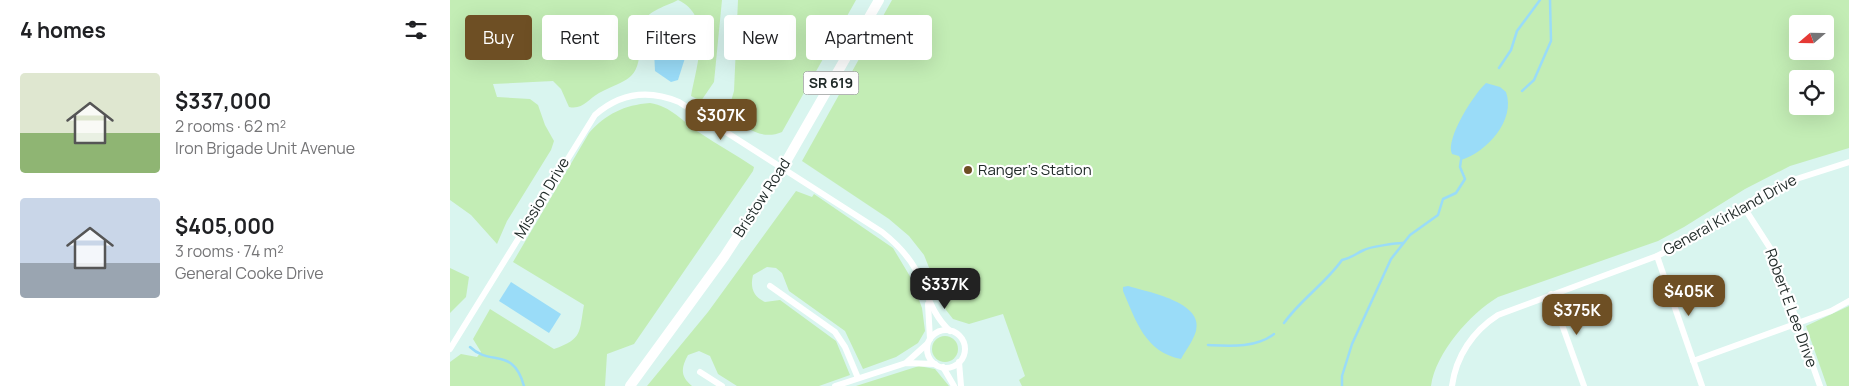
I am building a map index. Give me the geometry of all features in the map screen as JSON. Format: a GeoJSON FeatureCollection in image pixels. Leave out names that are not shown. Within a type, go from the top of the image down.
{"type":"FeatureCollection","features":[{"type":"Feature","properties":{"kind":"main road","name":"Bristow Road"},"geometry":{"type":"LineString","coordinates":[[630,386],[724,257],[783,167],[879,0]]}},
{"type":"Feature","properties":{"kind":"street","name":"Mission Drive"},"geometry":{"type":"LineString","coordinates":[[450,349],[594,115],[617,100],[643,94],[667,97],[679,102],[783,167]]}},
{"type":"Feature","properties":{"kind":"street","name":"General Kirkland Drive"},"geometry":{"type":"LineString","coordinates":[[1452,386],[1462,353],[1484,325],[1506,310],[1657,256],[1698,236],[1743,206],[1787,182],[1816,170],[1849,162]]}},
{"type":"Feature","properties":{"kind":"street"},"geometry":{"type":"LineString","coordinates":[[783,167],[895,242],[906,254],[917,272],[928,301],[942,324],[957,334],[964,344],[964,354],[960,362],[961,386]]}},
{"type":"Feature","properties":{"kind":"street","name":"Robert E Lee Drive"},"geometry":{"type":"LineString","coordinates":[[1743,206],[1772,251],[1820,386]]}},
{"type":"Feature","properties":{"kind":"street"},"geometry":{"type":"LineString","coordinates":[[1657,256],[1702,386]]}},
{"type":"Feature","properties":{"kind":"street"},"geometry":{"type":"LineString","coordinates":[[770,286],[835,332],[845,347],[858,378]]}},
{"type":"Feature","properties":{"kind":"street"},"geometry":{"type":"LineString","coordinates":[[1551,294],[1584,386]]}},
{"type":"Feature","properties":{"kind":"street"},"geometry":{"type":"LineString","coordinates":[[928,301],[929,357],[936,365]]}},
{"type":"Feature","properties":{"kind":"street"},"geometry":{"type":"LineString","coordinates":[[1693,361],[1798,324],[1837,309],[1849,301]]}},
{"type":"Feature","properties":{"kind":"street"},"geometry":{"type":"LineString","coordinates":[[906,363],[939,332],[950,331]]}},
{"type":"Feature","properties":{"kind":"street"},"geometry":{"type":"LineString","coordinates":[[835,386],[906,363],[916,362],[949,367],[960,362]]}},
{"type":"Feature","properties":{"kind":"street"},"geometry":{"type":"LineString","coordinates":[[943,367],[954,386]]}},
{"type":"Feature","properties":{"kind":"street"},"geometry":{"type":"LineString","coordinates":[[700,372],[722,386]]}},
{"type":"Feature","properties":{"kind":"green space"},"geometry":{"type":"Polygon","coordinates":[[[450,0],[678,0],[649,15],[628,15],[628,60],[638,60],[634,72],[624,81],[599,93],[578,107],[569,107],[561,89],[553,81],[493,84],[497,97],[530,99],[538,105],[545,125],[554,141],[551,150],[507,221],[497,244],[471,215],[450,200],[450,0]]]}},
{"type":"Feature","properties":{"kind":"green space"},"geometry":{"type":"Polygon","coordinates":[[[678,0],[722,0],[714,82],[701,101],[691,96],[698,60],[714,60],[714,15],[694,15],[689,8],[678,0]]]}},
{"type":"Feature","properties":{"kind":"green space"},"geometry":{"type":"Polygon","coordinates":[[[738,0],[856,0],[848,15],[806,15],[806,60],[822,60],[782,132],[767,135],[760,134],[727,115],[734,91],[735,60],[796,60],[796,15],[737,15],[738,0]]]}},
{"type":"Feature","properties":{"kind":"green space"},"geometry":{"type":"Polygon","coordinates":[[[892,0],[1849,0],[1849,148],[1790,166],[1745,189],[1658,241],[1498,297],[1476,313],[1456,335],[1440,360],[1431,386],[1022,386],[1019,380],[1025,376],[1003,314],[969,324],[953,319],[946,310],[924,255],[909,236],[889,219],[802,161],[858,60],[932,60],[932,15],[884,15],[892,0]]]}},
{"type":"Feature","properties":{"kind":"green space"},"geometry":{"type":"Polygon","coordinates":[[[650,103],[671,111],[700,133],[754,167],[634,344],[607,354],[605,386],[450,386],[450,362],[461,354],[477,357],[481,352],[473,339],[490,309],[554,349],[575,338],[580,328],[584,305],[513,262],[589,133],[595,126],[624,108],[650,103]]]}},
{"type":"Feature","properties":{"kind":"green space"},"geometry":{"type":"Polygon","coordinates":[[[796,191],[812,197],[814,194],[893,248],[911,278],[922,308],[925,331],[918,343],[896,357],[863,369],[845,331],[789,291],[782,273],[776,268],[767,267],[753,275],[752,287],[755,294],[765,302],[780,300],[836,341],[850,375],[819,386],[737,386],[718,374],[710,356],[699,351],[688,355],[683,368],[685,379],[692,386],[647,386],[708,312],[796,191]]]}},
{"type":"Feature","properties":{"kind":"green space"},"geometry":{"type":"Polygon","coordinates":[[[450,268],[469,277],[466,297],[450,313],[450,268]]]}},
{"type":"Feature","properties":{"kind":"green space"},"geometry":{"type":"Polygon","coordinates":[[[1849,306],[1849,386],[1827,386],[1806,326],[1849,306]]]}},
{"type":"Feature","properties":{"kind":"green space"},"geometry":{"type":"Polygon","coordinates":[[[945,336],[954,340],[958,349],[954,358],[945,362],[936,358],[932,349],[936,340],[945,336]]]}},
{"type":"Feature","properties":{"kind":"green space"},"geometry":{"type":"Polygon","coordinates":[[[919,366],[935,369],[949,386],[856,386],[919,366]]]}},
{"type":"Feature","properties":{"kind":"water"},"geometry":{"type":"Polygon","coordinates":[[[654,60],[684,60],[678,80],[671,82],[655,71],[654,60]]]}},
{"type":"Feature","properties":{"kind":"water"},"geometry":{"type":"Polygon","coordinates":[[[1486,83],[1500,87],[1506,92],[1507,113],[1497,134],[1480,150],[1461,160],[1459,156],[1452,154],[1453,138],[1468,106],[1486,83]]]}},
{"type":"Feature","properties":{"kind":"water"},"geometry":{"type":"Polygon","coordinates":[[[511,282],[561,314],[549,333],[499,301],[511,282]]]}},
{"type":"Feature","properties":{"kind":"water"},"geometry":{"type":"Polygon","coordinates":[[[1128,286],[1172,300],[1192,313],[1196,321],[1196,331],[1181,359],[1159,350],[1143,334],[1123,291],[1123,287],[1128,286]]]}},
{"type":"Feature","properties":{"kind":"waterway"},"geometry":{"type":"LineString","coordinates":[[1499,68],[1511,50],[1517,31],[1540,0]]}},
{"type":"Feature","properties":{"kind":"waterway"},"geometry":{"type":"LineString","coordinates":[[1522,91],[1534,80],[1551,41],[1550,0]]}},
{"type":"Feature","properties":{"kind":"waterway"},"geometry":{"type":"LineString","coordinates":[[1342,386],[1342,376],[1352,344],[1391,259],[1410,235],[1438,215],[1443,199],[1456,193],[1465,179],[1460,167],[1461,160]]}},
{"type":"Feature","properties":{"kind":"waterway"},"geometry":{"type":"LineString","coordinates":[[1284,323],[1342,260],[1367,249],[1403,243]]}},
{"type":"Feature","properties":{"kind":"waterway"},"geometry":{"type":"LineString","coordinates":[[1208,345],[1234,346],[1251,344],[1267,339],[1274,334]]}},
{"type":"Feature","properties":{"kind":"waterway"},"geometry":{"type":"LineString","coordinates":[[470,347],[486,356],[508,361],[514,366],[524,386]]}},
{"type":"Feature","properties":{"kind":"place","name":"Ranger's Station"},"geometry":{"type":"Point","coordinates":[968,170]}}]}
